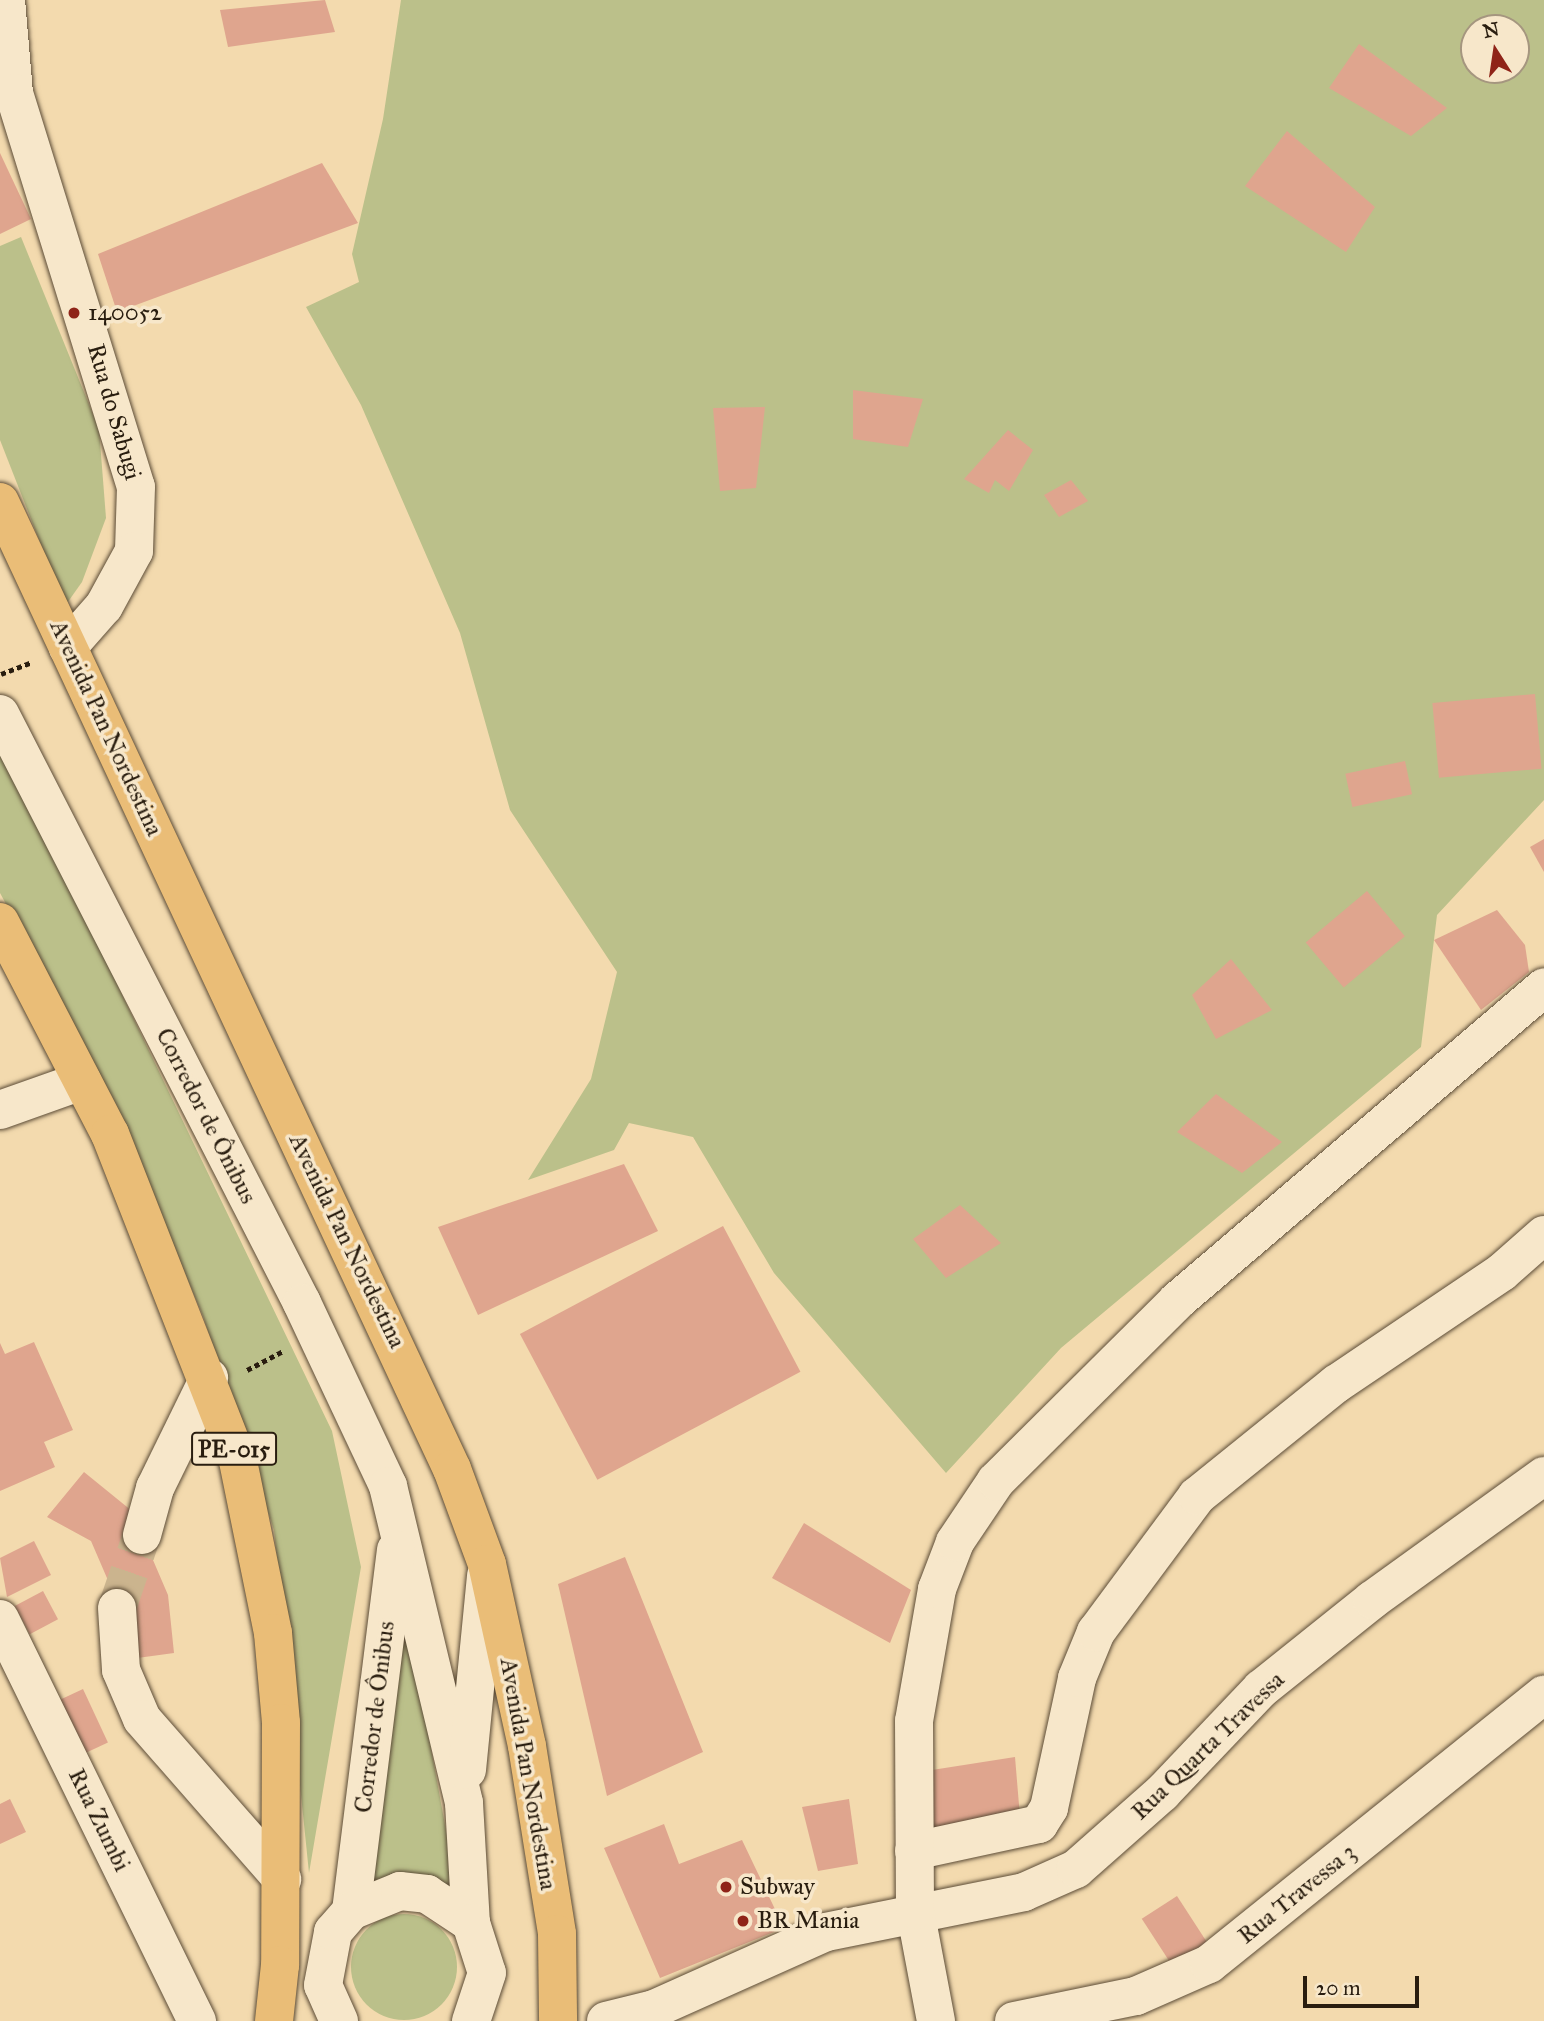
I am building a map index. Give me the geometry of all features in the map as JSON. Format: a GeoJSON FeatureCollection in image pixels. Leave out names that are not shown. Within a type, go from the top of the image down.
{"type":"FeatureCollection","features":[{"type":"Feature","properties":{"kind":"highway","name":"Avenida Pan Nordestina"},"geometry":{"type":"LineString","coordinates":[[0,502],[408,1367],[487,1564],[527,1746],[556,1934],[558,2021]]}},
{"type":"Feature","properties":{"kind":"highway","name":"PE-015"},"geometry":{"type":"LineString","coordinates":[[0,922],[82,1081],[151,1229],[238,1461],[274,1633],[282,1878],[274,2021]]}},
{"type":"Feature","properties":{"kind":"street","name":"Rua do Sabugi"},"geometry":{"type":"LineString","coordinates":[[6,0],[14,93],[136,487],[134,551],[104,607],[68,647]]}},
{"type":"Feature","properties":{"kind":"street","name":"Corredor de Ônibus"},"geometry":{"type":"LineString","coordinates":[[0,714],[302,1303],[400,1523],[464,1803]]}},
{"type":"Feature","properties":{"kind":"street"},"geometry":{"type":"LineString","coordinates":[[936,2021],[915,1910],[914,1721],[931,1615],[955,1542],[996,1481],[1177,1301],[1544,987]]}},
{"type":"Feature","properties":{"kind":"street"},"geometry":{"type":"LineString","coordinates":[[0,1110],[82,1081]]}},
{"type":"Feature","properties":{"kind":"street"},"geometry":{"type":"LineString","coordinates":[[914,1851],[1039,1824],[1049,1808],[1077,1678],[1096,1632],[1198,1496],[1336,1384],[1502,1272],[1544,1235]]}},
{"type":"Feature","properties":{"kind":"street"},"geometry":{"type":"LineString","coordinates":[[142,1535],[155,1488],[209,1378]]}},
{"type":"Feature","properties":{"kind":"street","name":"Rua Quarta Travessa"},"geometry":{"type":"LineString","coordinates":[[606,2021],[654,2008],[826,1933],[915,1910],[1024,1892],[1076,1869],[1162,1793],[1261,1689],[1371,1600],[1544,1476]]}},
{"type":"Feature","properties":{"kind":"street","name":"Corredor de Ônibus"},"geometry":{"type":"LineString","coordinates":[[339,2021],[323,1985],[324,1958],[351,1911],[400,1523]]}},
{"type":"Feature","properties":{"kind":"street","name":"Corredor de Ônibus"},"geometry":{"type":"LineString","coordinates":[[471,2021],[487,1973],[471,1923],[464,1803],[487,1564]]}},
{"type":"Feature","properties":{"kind":"street"},"geometry":{"type":"LineString","coordinates":[[117,1608],[121,1670],[142,1719],[282,1878]]}},
{"type":"Feature","properties":{"kind":"street","name":"Rua Zumbi"},"geometry":{"type":"LineString","coordinates":[[0,1619],[197,2021]]}},
{"type":"Feature","properties":{"kind":"street","name":"Rua Travessa 3"},"geometry":{"type":"LineString","coordinates":[[1014,2021],[1136,1996],[1209,1964],[1544,1695]]}},
{"type":"Feature","properties":{"kind":"street"},"geometry":{"type":"LineString","coordinates":[[351,1911],[400,1891],[427,1894],[471,1923]]}},
{"type":"Feature","properties":{"kind":"green space"},"geometry":{"type":"Polygon","coordinates":[[[401,0],[1544,0],[1544,800],[1437,915],[1421,1047],[1061,1348],[946,1473],[774,1273],[693,1137],[629,1123],[614,1150],[528,1180],[591,1079],[617,972],[510,810],[460,633],[361,405],[306,307],[359,282],[352,254],[383,119],[401,0]]]}},
{"type":"Feature","properties":{"kind":"green space"},"geometry":{"type":"Polygon","coordinates":[[[21,237],[99,429],[106,518],[82,582],[65,606],[0,440],[0,246],[21,237]]]}},
{"type":"Feature","properties":{"kind":"green space"},"geometry":{"type":"Polygon","coordinates":[[[0,741],[332,1431],[361,1567],[309,1873],[274,1530],[203,1316],[109,1093],[0,893],[0,741]]]}},
{"type":"Feature","properties":{"kind":"green space"},"geometry":{"type":"Polygon","coordinates":[[[403,1595],[458,1896],[360,1890],[403,1595]]]}},
{"type":"Feature","properties":{"kind":"green space"},"geometry":{"type":"Polygon","coordinates":[[[404,1914],[424,1918],[441,1930],[453,1947],[457,1967],[453,1987],[441,2004],[424,2016],[404,2020],[384,2016],[367,2004],[355,1987],[351,1967],[355,1947],[367,1930],[384,1918],[404,1914]]]}},
{"type":"Feature","properties":{"kind":"building"},"geometry":{"type":"Polygon","coordinates":[[[325,0],[335,32],[228,47],[220,10],[325,0]]]}},
{"type":"Feature","properties":{"kind":"building"},"geometry":{"type":"Polygon","coordinates":[[[1359,44],[1447,108],[1411,136],[1329,88],[1359,44]]]}},
{"type":"Feature","properties":{"kind":"building"},"geometry":{"type":"Polygon","coordinates":[[[1287,131],[1375,207],[1346,252],[1245,186],[1287,131]]]}},
{"type":"Feature","properties":{"kind":"building"},"geometry":{"type":"Polygon","coordinates":[[[0,153],[31,219],[0,234],[0,153]]]}},
{"type":"Feature","properties":{"kind":"building"},"geometry":{"type":"Polygon","coordinates":[[[322,163],[358,223],[117,312],[98,254],[322,163]]]}},
{"type":"Feature","properties":{"kind":"building"},"geometry":{"type":"Polygon","coordinates":[[[853,390],[923,399],[908,447],[853,439],[853,390]]]}},
{"type":"Feature","properties":{"kind":"building"},"geometry":{"type":"Polygon","coordinates":[[[765,407],[756,488],[720,491],[713,408],[765,407]]]}},
{"type":"Feature","properties":{"kind":"building"},"geometry":{"type":"Polygon","coordinates":[[[1008,430],[1033,450],[1009,491],[995,480],[989,493],[964,479],[1008,430]]]}},
{"type":"Feature","properties":{"kind":"building"},"geometry":{"type":"Polygon","coordinates":[[[1071,480],[1088,501],[1059,517],[1044,495],[1071,480]]]}},
{"type":"Feature","properties":{"kind":"building"},"geometry":{"type":"Polygon","coordinates":[[[1535,694],[1542,769],[1439,778],[1432,703],[1535,694]]]}},
{"type":"Feature","properties":{"kind":"building"},"geometry":{"type":"Polygon","coordinates":[[[1405,761],[1412,794],[1352,807],[1345,774],[1405,761]]]}},
{"type":"Feature","properties":{"kind":"building"},"geometry":{"type":"Polygon","coordinates":[[[1544,839],[1544,872],[1530,847],[1544,839]]]}},
{"type":"Feature","properties":{"kind":"building"},"geometry":{"type":"Polygon","coordinates":[[[1367,891],[1405,936],[1344,988],[1306,942],[1367,891]]]}},
{"type":"Feature","properties":{"kind":"building"},"geometry":{"type":"Polygon","coordinates":[[[1497,910],[1525,945],[1529,972],[1481,1010],[1434,940],[1497,910]]]}},
{"type":"Feature","properties":{"kind":"building"},"geometry":{"type":"Polygon","coordinates":[[[1231,959],[1272,1010],[1216,1039],[1192,995],[1231,959]]]}},
{"type":"Feature","properties":{"kind":"building"},"geometry":{"type":"Polygon","coordinates":[[[1216,1094],[1282,1142],[1242,1173],[1177,1132],[1216,1094]]]}},
{"type":"Feature","properties":{"kind":"building"},"geometry":{"type":"Polygon","coordinates":[[[624,1164],[658,1231],[478,1315],[438,1227],[624,1164]]]}},
{"type":"Feature","properties":{"kind":"building"},"geometry":{"type":"Polygon","coordinates":[[[960,1205],[1001,1243],[946,1278],[913,1239],[960,1205]]]}},
{"type":"Feature","properties":{"kind":"building"},"geometry":{"type":"Polygon","coordinates":[[[723,1226],[800,1372],[597,1480],[520,1334],[723,1226]]]}},
{"type":"Feature","properties":{"kind":"building"},"geometry":{"type":"Polygon","coordinates":[[[34,1342],[73,1430],[44,1442],[55,1467],[0,1491],[0,1343],[5,1354],[34,1342]]]}},
{"type":"Feature","properties":{"kind":"building"},"geometry":{"type":"Polygon","coordinates":[[[84,1472],[132,1511],[168,1595],[174,1653],[130,1659],[113,1592],[91,1541],[47,1517],[84,1472]]]}},
{"type":"Feature","properties":{"kind":"building"},"geometry":{"type":"Polygon","coordinates":[[[804,1523],[911,1590],[890,1643],[772,1578],[804,1523]]]}},
{"type":"Feature","properties":{"kind":"building"},"geometry":{"type":"Polygon","coordinates":[[[34,1541],[51,1575],[7,1597],[0,1558],[34,1541]]]}},
{"type":"Feature","properties":{"kind":"building"},"geometry":{"type":"Polygon","coordinates":[[[625,1557],[703,1752],[607,1796],[558,1584],[625,1557]]]}},
{"type":"Feature","properties":{"kind":"building"},"geometry":{"type":"Polygon","coordinates":[[[43,1591],[58,1619],[30,1634],[15,1606],[43,1591]]]}},
{"type":"Feature","properties":{"kind":"building"},"geometry":{"type":"Polygon","coordinates":[[[83,1689],[108,1742],[78,1756],[53,1703],[83,1689]]]}},
{"type":"Feature","properties":{"kind":"building"},"geometry":{"type":"Polygon","coordinates":[[[1015,1757],[1020,1817],[934,1835],[932,1770],[1015,1757]]]}},
{"type":"Feature","properties":{"kind":"building"},"geometry":{"type":"Polygon","coordinates":[[[10,1799],[26,1832],[0,1844],[0,1804],[10,1799]]]}},
{"type":"Feature","properties":{"kind":"building"},"geometry":{"type":"Polygon","coordinates":[[[849,1799],[858,1864],[818,1871],[802,1807],[849,1799]]]}},
{"type":"Feature","properties":{"kind":"building"},"geometry":{"type":"Polygon","coordinates":[[[664,1824],[679,1864],[742,1840],[784,1928],[660,1978],[604,1848],[664,1824]]]}},
{"type":"Feature","properties":{"kind":"building"},"geometry":{"type":"Polygon","coordinates":[[[1177,1896],[1212,1950],[1177,1973],[1142,1919],[1177,1896]]]}},
{"type":"Feature","properties":{"kind":"tunnel"},"geometry":{"type":"LineString","coordinates":[[117,1608],[142,1535]]}},
{"type":"Feature","properties":{"kind":"place","name":"140052"},"geometry":{"type":"Point","coordinates":[74,313]}},
{"type":"Feature","properties":{"kind":"place","name":"Subway"},"geometry":{"type":"Point","coordinates":[726,1887]}},
{"type":"Feature","properties":{"kind":"place","name":"BR Mania"},"geometry":{"type":"Point","coordinates":[743,1921]}}]}
